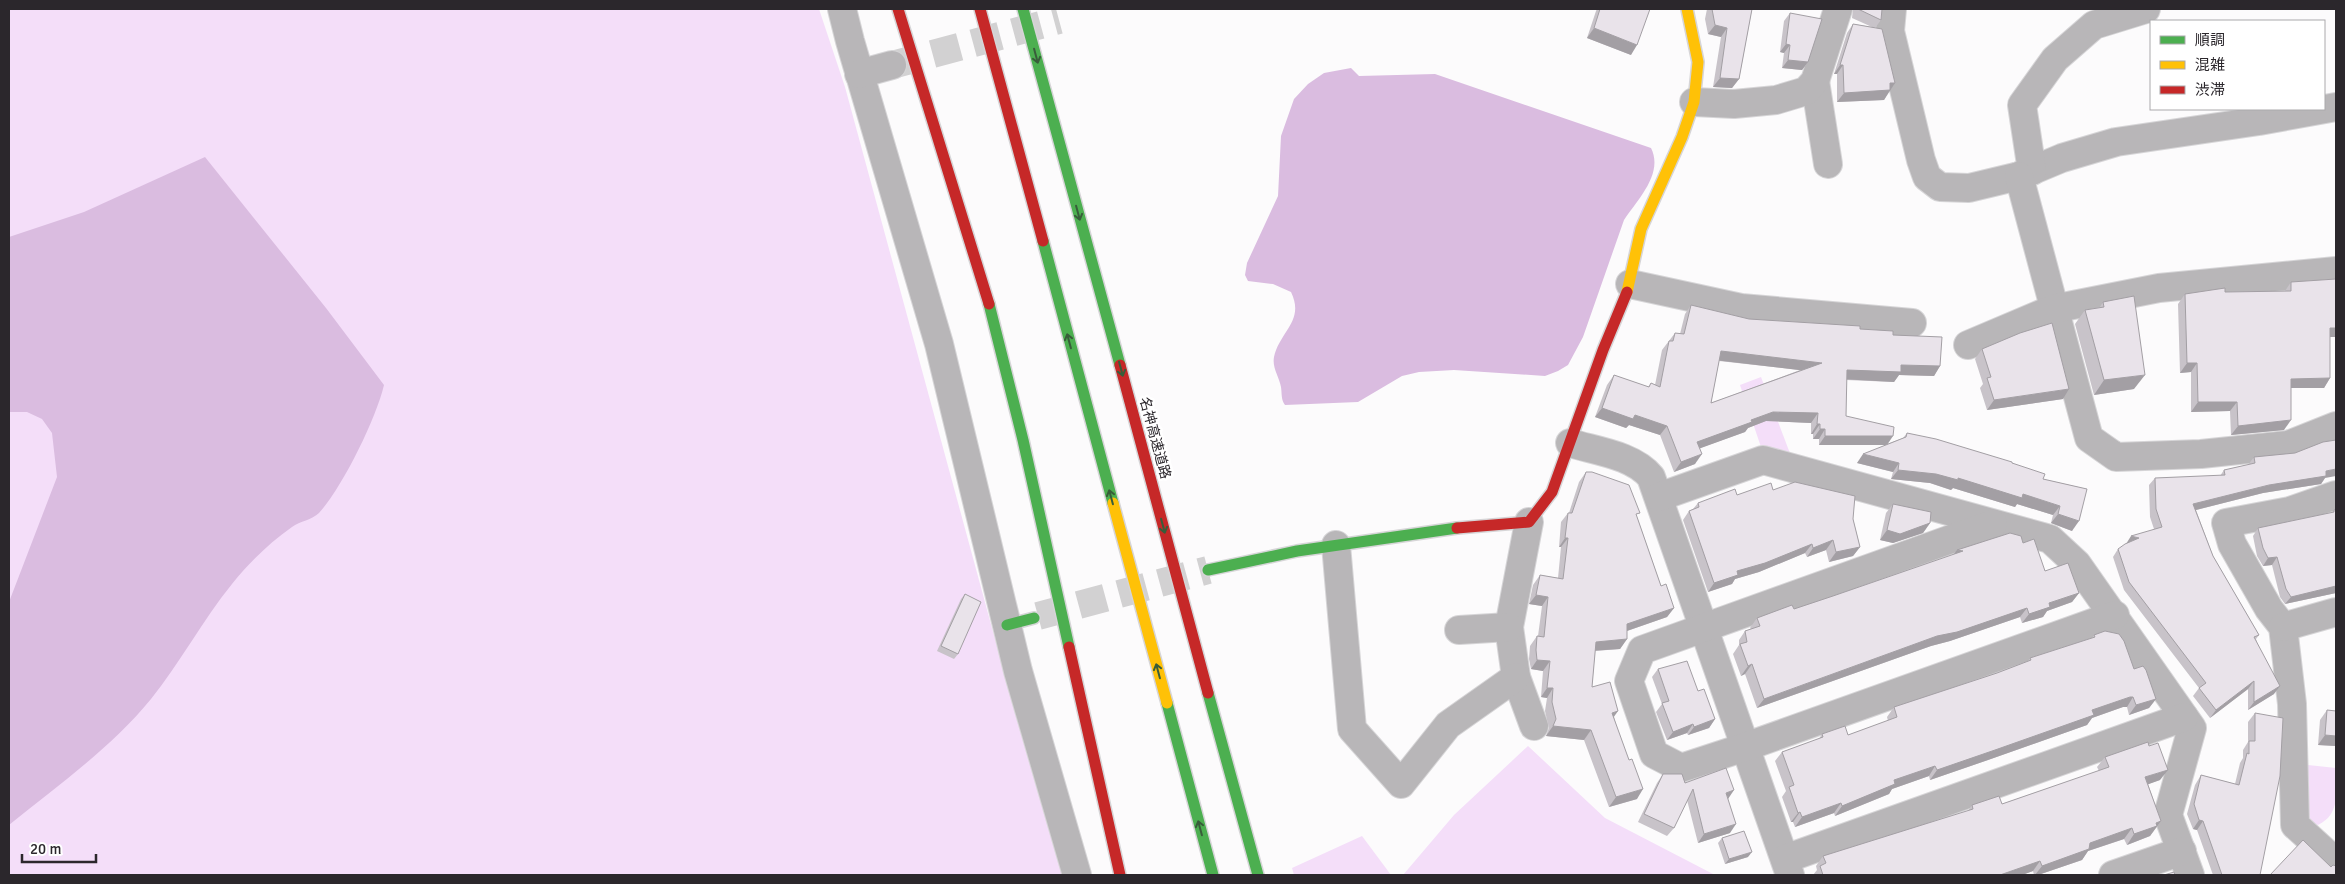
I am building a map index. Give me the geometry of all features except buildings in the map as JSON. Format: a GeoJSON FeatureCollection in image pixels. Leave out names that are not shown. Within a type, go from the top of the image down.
{"type":"FeatureCollection","features":[{"type":"Feature","properties":{"kind":"main road"},"geometry":{"type":"LineString","coordinates":[[898,9],[998,337],[1023,440],[1120,875]]}},
{"type":"Feature","properties":{"kind":"main road"},"geometry":{"type":"LineString","coordinates":[[980,9],[1213,875]]}},
{"type":"Feature","properties":{"kind":"main road","name":"名神高速道路"},"geometry":{"type":"LineString","coordinates":[[1023,9],[1258,875]]}},
{"type":"Feature","properties":{"kind":"main road"},"geometry":{"type":"LineString","coordinates":[[1208,570],[1276,553],[1477,524],[1529,522],[1544,505],[1552,492],[1603,350],[1630,284],[1641,229],[1682,136],[1694,102],[1698,62],[1687,9]]}},
{"type":"Feature","properties":{"kind":"main road"},"geometry":{"type":"LineString","coordinates":[[1007,625],[1034,618]]}},
{"type":"Feature","properties":{"kind":"street"},"geometry":{"type":"LineString","coordinates":[[842,9],[859,74],[939,344],[1007,625],[1077,875]]}},
{"type":"Feature","properties":{"kind":"street"},"geometry":{"type":"LineString","coordinates":[[1694,102],[1734,104],[1776,100],[1806,91],[1815,81],[1838,9]]}},
{"type":"Feature","properties":{"kind":"street"},"geometry":{"type":"LineString","coordinates":[[1892,9],[1890,31],[1921,160],[1928,177],[1940,187],[1969,188],[2026,174],[2062,158],[2116,142],[2320,110]]}},
{"type":"Feature","properties":{"kind":"street"},"geometry":{"type":"LineString","coordinates":[[2146,9],[2094,25],[2055,59],[2022,105],[2026,174],[2054,309],[2089,438],[2116,458],[2201,454],[2288,445],[2336,426]]}},
{"type":"Feature","properties":{"kind":"street"},"geometry":{"type":"LineString","coordinates":[[859,74],[892,65]]}},
{"type":"Feature","properties":{"kind":"street"},"geometry":{"type":"LineString","coordinates":[[1815,81],[1828,164]]}},
{"type":"Feature","properties":{"kind":"street"},"geometry":{"type":"LineString","coordinates":[[1968,345],[2054,309],[2159,288],[2336,271]]}},
{"type":"Feature","properties":{"kind":"street"},"geometry":{"type":"LineString","coordinates":[[1630,284],[1741,308],[1912,323]]}},
{"type":"Feature","properties":{"kind":"street"},"geometry":{"type":"LineString","coordinates":[[1570,443],[1630,461],[1643,467],[1652,477],[1787,867],[2184,717]]}},
{"type":"Feature","properties":{"kind":"street"},"geometry":{"type":"LineString","coordinates":[[1659,497],[1763,460],[2050,539],[2077,564],[2115,615],[2192,728],[2168,815],[2186,863],[2113,875]]}},
{"type":"Feature","properties":{"kind":"street"},"geometry":{"type":"LineString","coordinates":[[2333,852],[2295,825],[2292,704],[2283,627],[2269,609],[2232,544],[2226,523],[2290,511],[2336,495]]}},
{"type":"Feature","properties":{"kind":"street"},"geometry":{"type":"LineString","coordinates":[[1529,522],[1509,627],[1516,677],[1534,726]]}},
{"type":"Feature","properties":{"kind":"street"},"geometry":{"type":"LineString","coordinates":[[1993,524],[1642,650],[1629,681],[1654,754],[1681,768],[2115,615]]}},
{"type":"Feature","properties":{"kind":"street"},"geometry":{"type":"LineString","coordinates":[[1336,545],[1352,729],[1401,784],[1448,725],[1516,677]]}},
{"type":"Feature","properties":{"kind":"street"},"geometry":{"type":"LineString","coordinates":[[2283,627],[2336,612]]}},
{"type":"Feature","properties":{"kind":"street"},"geometry":{"type":"LineString","coordinates":[[1460,630],[1509,627]]}},
{"type":"Feature","properties":{"kind":"shaded area"},"geometry":{"type":"Polygon","coordinates":[[[9,9],[819,9],[845,87],[1017,720],[1062,875],[9,875],[9,9]]]}},
{"type":"Feature","properties":{"kind":"shaded area"},"geometry":{"type":"Polygon","coordinates":[[[1351,68],[1359,76],[1435,74],[1651,148],[1654,158],[1652,177],[1624,220],[1583,337],[1568,365],[1545,376],[1454,370],[1419,372],[1402,376],[1358,402],[1285,405],[1274,365],[1274,357],[1281,340],[1290,326],[1295,311],[1295,302],[1291,292],[1273,284],[1248,281],[1245,275],[1247,263],[1278,196],[1281,136],[1294,99],[1308,84],[1324,73],[1351,68]]]}},
{"type":"Feature","properties":{"kind":"shaded area"},"geometry":{"type":"Polygon","coordinates":[[[205,157],[326,308],[384,385],[380,399],[366,434],[348,470],[319,513],[284,533],[245,568],[221,598],[162,685],[119,734],[83,766],[9,825],[9,602],[57,477],[52,433],[42,419],[27,412],[9,412],[9,237],[84,212],[205,157]]]}},
{"type":"Feature","properties":{"kind":"shaded area"},"geometry":{"type":"Polygon","coordinates":[[[1761,377],[1791,456],[1762,450],[1740,385],[1761,377]]]}},
{"type":"Feature","properties":{"kind":"shaded area"},"geometry":{"type":"Polygon","coordinates":[[[1528,746],[1605,818],[1715,875],[1403,875],[1454,815],[1528,746]]]}},
{"type":"Feature","properties":{"kind":"shaded area"},"geometry":{"type":"Polygon","coordinates":[[[2308,765],[2336,768],[2336,801],[2334,808],[2331,815],[2318,825],[2308,820],[2308,765]]]}},
{"type":"Feature","properties":{"kind":"shaded area"},"geometry":{"type":"Polygon","coordinates":[[[1362,836],[1391,875],[1294,875],[1292,868],[1362,836]]]}},
{"type":"Feature","properties":{"kind":"tunnel"},"geometry":{"type":"LineString","coordinates":[[892,65],[1059,20]]}},
{"type":"Feature","properties":{"kind":"tunnel"},"geometry":{"type":"LineString","coordinates":[[1038,616],[1208,570]]}},
{"type":"Feature","properties":{"kind":"traffic: fast"},"geometry":{"type":"LineString","coordinates":[[1023,9],[1120,365]]}},
{"type":"Feature","properties":{"kind":"traffic: fast"},"geometry":{"type":"LineString","coordinates":[[1043,241],[1113,503]]}},
{"type":"Feature","properties":{"kind":"traffic: fast"},"geometry":{"type":"LineString","coordinates":[[989,304],[1023,440],[1069,647]]}},
{"type":"Feature","properties":{"kind":"traffic: fast"},"geometry":{"type":"LineString","coordinates":[[1208,570],[1297,551],[1457,528]]}},
{"type":"Feature","properties":{"kind":"traffic: fast"},"geometry":{"type":"LineString","coordinates":[[1007,625],[1034,618]]}},
{"type":"Feature","properties":{"kind":"traffic: fast"},"geometry":{"type":"LineString","coordinates":[[1208,693],[1258,875]]}},
{"type":"Feature","properties":{"kind":"traffic: fast"},"geometry":{"type":"LineString","coordinates":[[1167,703],[1213,875]]}},
{"type":"Feature","properties":{"kind":"traffic: slow"},"geometry":{"type":"LineString","coordinates":[[1627,292],[1641,229],[1682,137],[1694,102],[1698,62],[1687,9]]}},
{"type":"Feature","properties":{"kind":"traffic: slow"},"geometry":{"type":"LineString","coordinates":[[1113,503],[1167,703]]}},
{"type":"Feature","properties":{"kind":"traffic: jam"},"geometry":{"type":"LineString","coordinates":[[898,9],[989,304]]}},
{"type":"Feature","properties":{"kind":"traffic: jam"},"geometry":{"type":"LineString","coordinates":[[980,9],[1043,241]]}},
{"type":"Feature","properties":{"kind":"traffic: jam"},"geometry":{"type":"LineString","coordinates":[[1457,528],[1529,522],[1552,492],[1603,350],[1627,292]]}},
{"type":"Feature","properties":{"kind":"traffic: jam"},"geometry":{"type":"LineString","coordinates":[[1120,365],[1208,693]]}},
{"type":"Feature","properties":{"kind":"traffic: jam"},"geometry":{"type":"LineString","coordinates":[[1069,647],[1120,875]]}}]}
